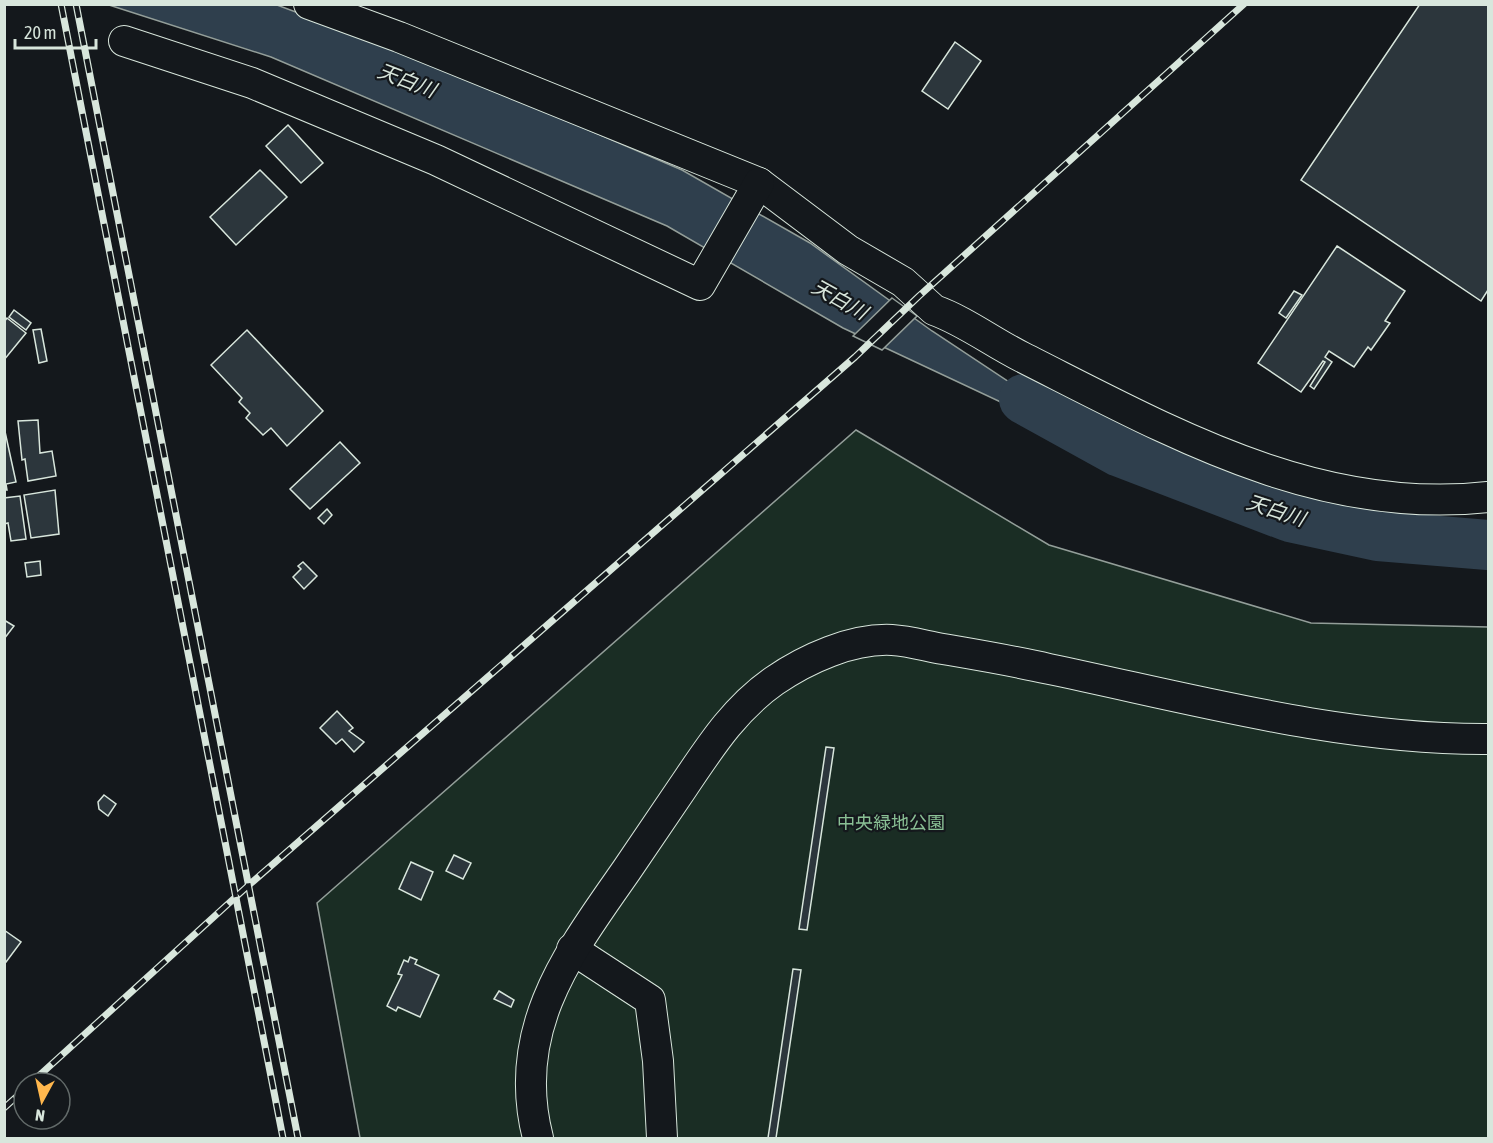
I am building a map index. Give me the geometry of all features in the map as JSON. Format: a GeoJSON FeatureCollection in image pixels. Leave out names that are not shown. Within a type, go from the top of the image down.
{"type":"FeatureCollection","features":[{"type":"Feature","properties":{"kind":"street"},"geometry":{"type":"LineString","coordinates":[[309,4],[399,37],[756,188],[849,250],[903,282],[934,310],[949,315],[1012,352],[1195,444],[1228,457],[1339,490],[1435,498],[1488,496]]}},
{"type":"Feature","properties":{"kind":"street"},"geometry":{"type":"LineString","coordinates":[[124,41],[252,83],[436,160],[700,285],[756,188]]}},
{"type":"Feature","properties":{"kind":"street"},"geometry":{"type":"LineString","coordinates":[[538,1138],[530,1096],[537,1033],[544,1005],[572,949],[719,734],[750,699],[777,679],[808,662],[846,646],[892,640],[1009,660],[1320,724],[1452,739],[1488,739]]}},
{"type":"Feature","properties":{"kind":"street"},"geometry":{"type":"LineString","coordinates":[[572,949],[650,1000],[658,1061],[662,1138]]}},
{"type":"Feature","properties":{"kind":"green space","name":"中央緑地公園"},"geometry":{"type":"Polygon","coordinates":[[[856,430],[1049,545],[1311,623],[1488,627],[1488,1138],[360,1138],[317,903],[856,430]]]}},
{"type":"Feature","properties":{"kind":"water"},"geometry":{"type":"Polygon","coordinates":[[[109,5],[277,5],[430,62],[682,170],[810,243],[932,331],[1133,464],[843,328],[667,226],[271,57],[109,5]]]}},
{"type":"Feature","properties":{"kind":"pier"},"geometry":{"type":"Polygon","coordinates":[[[892,298],[917,316],[882,350],[853,336],[892,298]]]}},
{"type":"Feature","properties":{"kind":"building"},"geometry":{"type":"Polygon","coordinates":[[[1420,4],[1488,4],[1488,290],[1481,301],[1301,180],[1420,4]]]}},
{"type":"Feature","properties":{"kind":"building"},"geometry":{"type":"Polygon","coordinates":[[[955,42],[981,61],[948,109],[922,91],[955,42]]]}},
{"type":"Feature","properties":{"kind":"building"},"geometry":{"type":"Polygon","coordinates":[[[288,125],[323,163],[301,183],[266,146],[288,125]]]}},
{"type":"Feature","properties":{"kind":"building"},"geometry":{"type":"Polygon","coordinates":[[[260,170],[287,197],[236,245],[210,217],[260,170]]]}},
{"type":"Feature","properties":{"kind":"building"},"geometry":{"type":"Polygon","coordinates":[[[1337,246],[1405,291],[1385,321],[1390,323],[1371,350],[1368,347],[1354,367],[1329,351],[1325,357],[1332,362],[1314,389],[1310,386],[1325,362],[1323,361],[1301,392],[1258,363],[1337,246]]]}},
{"type":"Feature","properties":{"kind":"building"},"geometry":{"type":"Polygon","coordinates":[[[1294,291],[1302,295],[1286,318],[1279,313],[1294,291]]]}},
{"type":"Feature","properties":{"kind":"building"},"geometry":{"type":"Polygon","coordinates":[[[14,310],[31,323],[26,330],[9,317],[14,310]]]}},
{"type":"Feature","properties":{"kind":"building"},"geometry":{"type":"Polygon","coordinates":[[[7,318],[26,333],[4,360],[4,322],[7,318]]]}},
{"type":"Feature","properties":{"kind":"building"},"geometry":{"type":"Polygon","coordinates":[[[41,329],[47,361],[39,363],[33,330],[41,329]]]}},
{"type":"Feature","properties":{"kind":"building"},"geometry":{"type":"Polygon","coordinates":[[[247,330],[323,411],[287,446],[271,428],[263,435],[246,418],[250,413],[239,402],[242,398],[211,365],[247,330]]]}},
{"type":"Feature","properties":{"kind":"building"},"geometry":{"type":"Polygon","coordinates":[[[38,420],[40,453],[52,451],[56,476],[28,481],[25,459],[22,460],[18,421],[38,420]]]}},
{"type":"Feature","properties":{"kind":"building"},"geometry":{"type":"Polygon","coordinates":[[[4,427],[16,482],[6,484],[7,490],[4,490],[4,427]]]}},
{"type":"Feature","properties":{"kind":"building"},"geometry":{"type":"Polygon","coordinates":[[[340,442],[360,463],[310,509],[290,489],[340,442]]]}},
{"type":"Feature","properties":{"kind":"building"},"geometry":{"type":"Polygon","coordinates":[[[55,490],[59,534],[31,538],[24,495],[55,490]]]}},
{"type":"Feature","properties":{"kind":"building"},"geometry":{"type":"Polygon","coordinates":[[[20,496],[26,539],[11,541],[8,523],[4,524],[4,498],[20,496]]]}},
{"type":"Feature","properties":{"kind":"building"},"geometry":{"type":"Polygon","coordinates":[[[327,509],[332,515],[324,524],[318,518],[327,509]]]}},
{"type":"Feature","properties":{"kind":"building"},"geometry":{"type":"Polygon","coordinates":[[[40,561],[41,575],[27,577],[25,563],[40,561]]]}},
{"type":"Feature","properties":{"kind":"building"},"geometry":{"type":"Polygon","coordinates":[[[303,562],[317,576],[304,589],[293,577],[301,569],[298,566],[303,562]]]}},
{"type":"Feature","properties":{"kind":"building"},"geometry":{"type":"Polygon","coordinates":[[[4,620],[14,626],[4,639],[4,620]]]}},
{"type":"Feature","properties":{"kind":"building"},"geometry":{"type":"Polygon","coordinates":[[[337,711],[353,728],[349,731],[364,742],[354,752],[342,739],[336,744],[320,728],[337,711]]]}},
{"type":"Feature","properties":{"kind":"building"},"geometry":{"type":"Polygon","coordinates":[[[826,747],[834,748],[807,930],[799,929],[826,747]]]}},
{"type":"Feature","properties":{"kind":"building"},"geometry":{"type":"Polygon","coordinates":[[[104,795],[116,804],[108,816],[99,809],[98,802],[104,795]]]}},
{"type":"Feature","properties":{"kind":"building"},"geometry":{"type":"Polygon","coordinates":[[[454,855],[471,863],[463,879],[446,871],[454,855]]]}},
{"type":"Feature","properties":{"kind":"building"},"geometry":{"type":"Polygon","coordinates":[[[411,862],[433,872],[421,900],[399,889],[411,862]]]}},
{"type":"Feature","properties":{"kind":"building"},"geometry":{"type":"Polygon","coordinates":[[[4,930],[21,942],[6,962],[4,961],[4,930]]]}},
{"type":"Feature","properties":{"kind":"building"},"geometry":{"type":"Polygon","coordinates":[[[410,957],[417,960],[415,964],[439,975],[420,1017],[398,1007],[396,1011],[387,1006],[402,975],[398,974],[404,960],[408,962],[410,957]]]}},
{"type":"Feature","properties":{"kind":"building"},"geometry":{"type":"Polygon","coordinates":[[[793,969],[801,970],[776,1138],[768,1138],[793,969]]]}},
{"type":"Feature","properties":{"kind":"building"},"geometry":{"type":"Polygon","coordinates":[[[499,991],[514,1000],[511,1007],[494,999],[499,991]]]}},
{"type":"Feature","properties":{"kind":"waterway","name":"天白川"},"geometry":{"type":"LineString","coordinates":[[1024,399],[1120,452],[1290,517],[1378,536],[1488,545]]}},
{"type":"Feature","properties":{"kind":"railway"},"geometry":{"type":"LineString","coordinates":[[61,4],[283,1138]]}},
{"type":"Feature","properties":{"kind":"railway"},"geometry":{"type":"LineString","coordinates":[[76,4],[298,1138]]}},
{"type":"Feature","properties":{"kind":"railway"},"geometry":{"type":"LineString","coordinates":[[44,1071],[250,884],[855,357],[919,296],[1244,4]]}},
{"type":"Feature","properties":{"kind":"railway"},"geometry":{"type":"LineString","coordinates":[[4,1108],[12,1101]]}}]}
